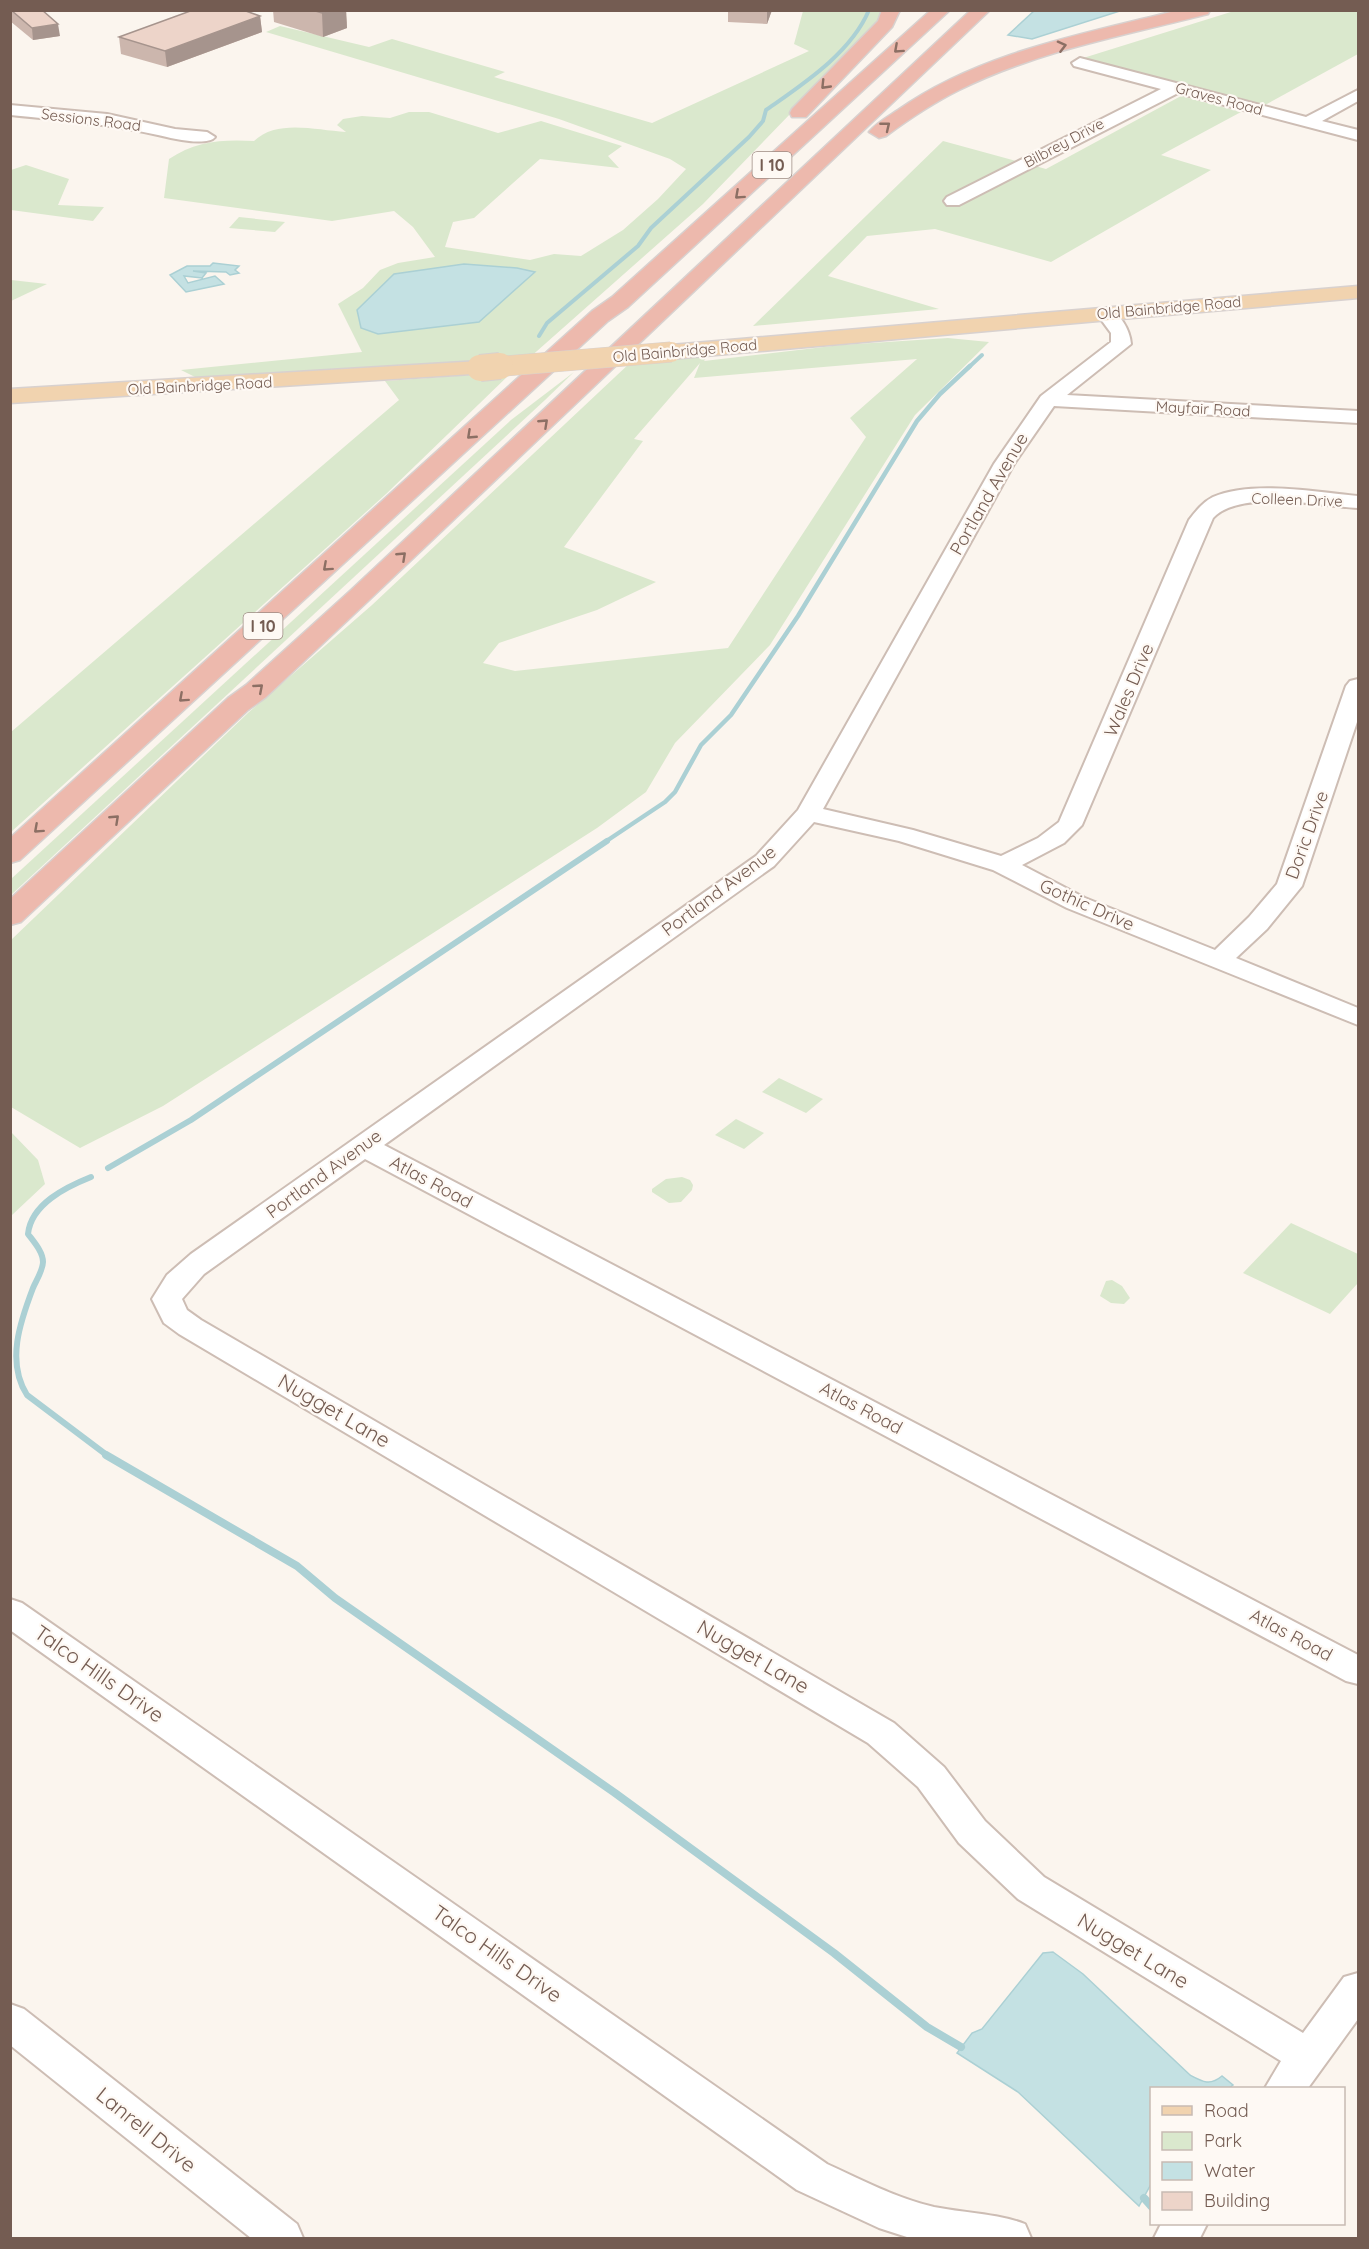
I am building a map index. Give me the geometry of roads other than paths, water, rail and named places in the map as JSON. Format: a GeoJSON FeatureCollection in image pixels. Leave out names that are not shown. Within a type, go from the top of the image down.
{"type":"FeatureCollection","features":[{"type":"Feature","properties":{"kind":"highway"},"geometry":{"type":"LineString","coordinates":[[600,316],[606,300],[672,240],[802,110],[886,23],[891,10]]}},
{"type":"Feature","properties":{"kind":"highway","name":"I 10"},"geometry":{"type":"LineString","coordinates":[[10,854],[600,316],[620,302],[942,10]]}},
{"type":"Feature","properties":{"kind":"highway","name":"I 10"},"geometry":{"type":"LineString","coordinates":[[10,916],[238,704],[256,691],[368,588],[982,10]]}},
{"type":"Feature","properties":{"kind":"highway"},"geometry":{"type":"LineString","coordinates":[[770,209],[810,187],[904,112],[958,82],[1042,51],[1202,10]]}},
{"type":"Feature","properties":{"kind":"main road","name":"Old Bainbridge Road"},"geometry":{"type":"LineString","coordinates":[[10,396],[480,368],[1359,292]]}},
{"type":"Feature","properties":{"kind":"street","name":"Graves Road"},"geometry":{"type":"LineString","coordinates":[[1080,63],[1359,135]]}},
{"type":"Feature","properties":{"kind":"street","name":"Bilbrey Drive"},"geometry":{"type":"LineString","coordinates":[[953,201],[1128,110],[1176,88]]}},
{"type":"Feature","properties":{"kind":"street"},"geometry":{"type":"LineString","coordinates":[[1308,122],[1359,95]]}},
{"type":"Feature","properties":{"kind":"street","name":"Sessions Road"},"geometry":{"type":"LineString","coordinates":[[10,110],[107,119],[176,134],[207,137]]}},
{"type":"Feature","properties":{"kind":"street","name":"Portland Avenue"},"geometry":{"type":"LineString","coordinates":[[167,1299],[171,1289],[186,1274],[765,861],[808,813],[1004,464],[1048,400],[1121,344],[1121,333],[1106,314]]}},
{"type":"Feature","properties":{"kind":"street","name":"Mayfair Road"},"geometry":{"type":"LineString","coordinates":[[1048,400],[1359,417]]}},
{"type":"Feature","properties":{"kind":"street","name":"Colleen Drive"},"geometry":{"type":"LineString","coordinates":[[1236,498],[1359,502]]}},
{"type":"Feature","properties":{"kind":"street","name":"Wales Drive"},"geometry":{"type":"LineString","coordinates":[[1002,866],[1043,847],[1059,837],[1070,825],[1200,520],[1215,504],[1236,498]]}},
{"type":"Feature","properties":{"kind":"street","name":"Doric Drive"},"geometry":{"type":"LineString","coordinates":[[1218,961],[1258,923],[1289,886],[1357,696]]}},
{"type":"Feature","properties":{"kind":"street","name":"Gothic Drive"},"geometry":{"type":"LineString","coordinates":[[808,813],[904,834],[1002,866],[1076,903],[1359,1017]]}},
{"type":"Feature","properties":{"kind":"street","name":"Atlas Road"},"geometry":{"type":"LineString","coordinates":[[363,1146],[1359,1671]]}},
{"type":"Feature","properties":{"kind":"street","name":"Nugget Lane"},"geometry":{"type":"LineString","coordinates":[[167,1299],[175,1316],[190,1327],[881,1733],[931,1777],[972,1832],[1030,1888],[1308,2057]]}},
{"type":"Feature","properties":{"kind":"street","name":"Talco Hills Drive"},"geometry":{"type":"LineString","coordinates":[[10,1612],[812,2176],[894,2215],[935,2226],[1010,2238]]}},
{"type":"Feature","properties":{"kind":"street"},"geometry":{"type":"LineString","coordinates":[[1286,2087],[1359,1989]]}},
{"type":"Feature","properties":{"kind":"street","name":"Lanrell Drive"},"geometry":{"type":"LineString","coordinates":[[10,2021],[282,2238]]}},
{"type":"Feature","properties":{"kind":"street"},"geometry":{"type":"LineString","coordinates":[[1175,2238],[1185,2225]]}},
{"type":"Feature","properties":{"kind":"water"},"geometry":{"type":"Polygon","coordinates":[[[1035,10],[1120,11],[1032,39],[1008,35],[1035,10]]]}},
{"type":"Feature","properties":{"kind":"water"},"geometry":{"type":"Polygon","coordinates":[[[213,263],[239,266],[235,270],[239,273],[230,275],[226,272],[193,271],[206,273],[202,278],[184,276],[188,283],[215,276],[224,284],[186,292],[170,275],[187,266],[210,266],[213,263]]]}},
{"type":"Feature","properties":{"kind":"water"},"geometry":{"type":"Polygon","coordinates":[[[464,264],[517,268],[535,272],[479,322],[378,334],[361,328],[357,310],[394,274],[464,264]]]}},
{"type":"Feature","properties":{"kind":"water"},"geometry":{"type":"Polygon","coordinates":[[[1053,1952],[1083,1974],[1190,2075],[1206,2082],[1214,2081],[1222,2076],[1233,2085],[1230,2087],[1150,2087],[1150,2186],[1139,2206],[1018,2092],[957,2053],[972,2033],[982,2029],[1043,1953],[1053,1952]]]}},
{"type":"Feature","properties":{"kind":"waterway"},"geometry":{"type":"LineString","coordinates":[[539,336],[547,323],[638,246],[651,228],[749,137],[763,121],[766,110],[838,54],[861,26],[869,10]]}},
{"type":"Feature","properties":{"kind":"waterway"},"geometry":{"type":"LineString","coordinates":[[968,368],[982,355]]}},
{"type":"Feature","properties":{"kind":"waterway"},"geometry":{"type":"LineString","coordinates":[[605,842],[665,802],[675,792],[701,745],[731,715],[798,616],[917,421],[940,394],[970,366]]}},
{"type":"Feature","properties":{"kind":"waterway"},"geometry":{"type":"LineString","coordinates":[[108,1168],[191,1120],[607,841]]}},
{"type":"Feature","properties":{"kind":"waterway"},"geometry":{"type":"LineString","coordinates":[[91,1177],[51,1198],[43,1205],[31,1223],[28,1234],[40,1251],[43,1265],[24,1314],[16,1356],[17,1369],[27,1395],[108,1456]]}},
{"type":"Feature","properties":{"kind":"waterway"},"geometry":{"type":"LineString","coordinates":[[106,1455],[297,1566],[335,1598],[615,1793],[834,1953],[927,2027],[961,2047]]}},
{"type":"Feature","properties":{"kind":"waterway"},"geometry":{"type":"LineString","coordinates":[[1144,2198],[1150,2205]]}}]}
